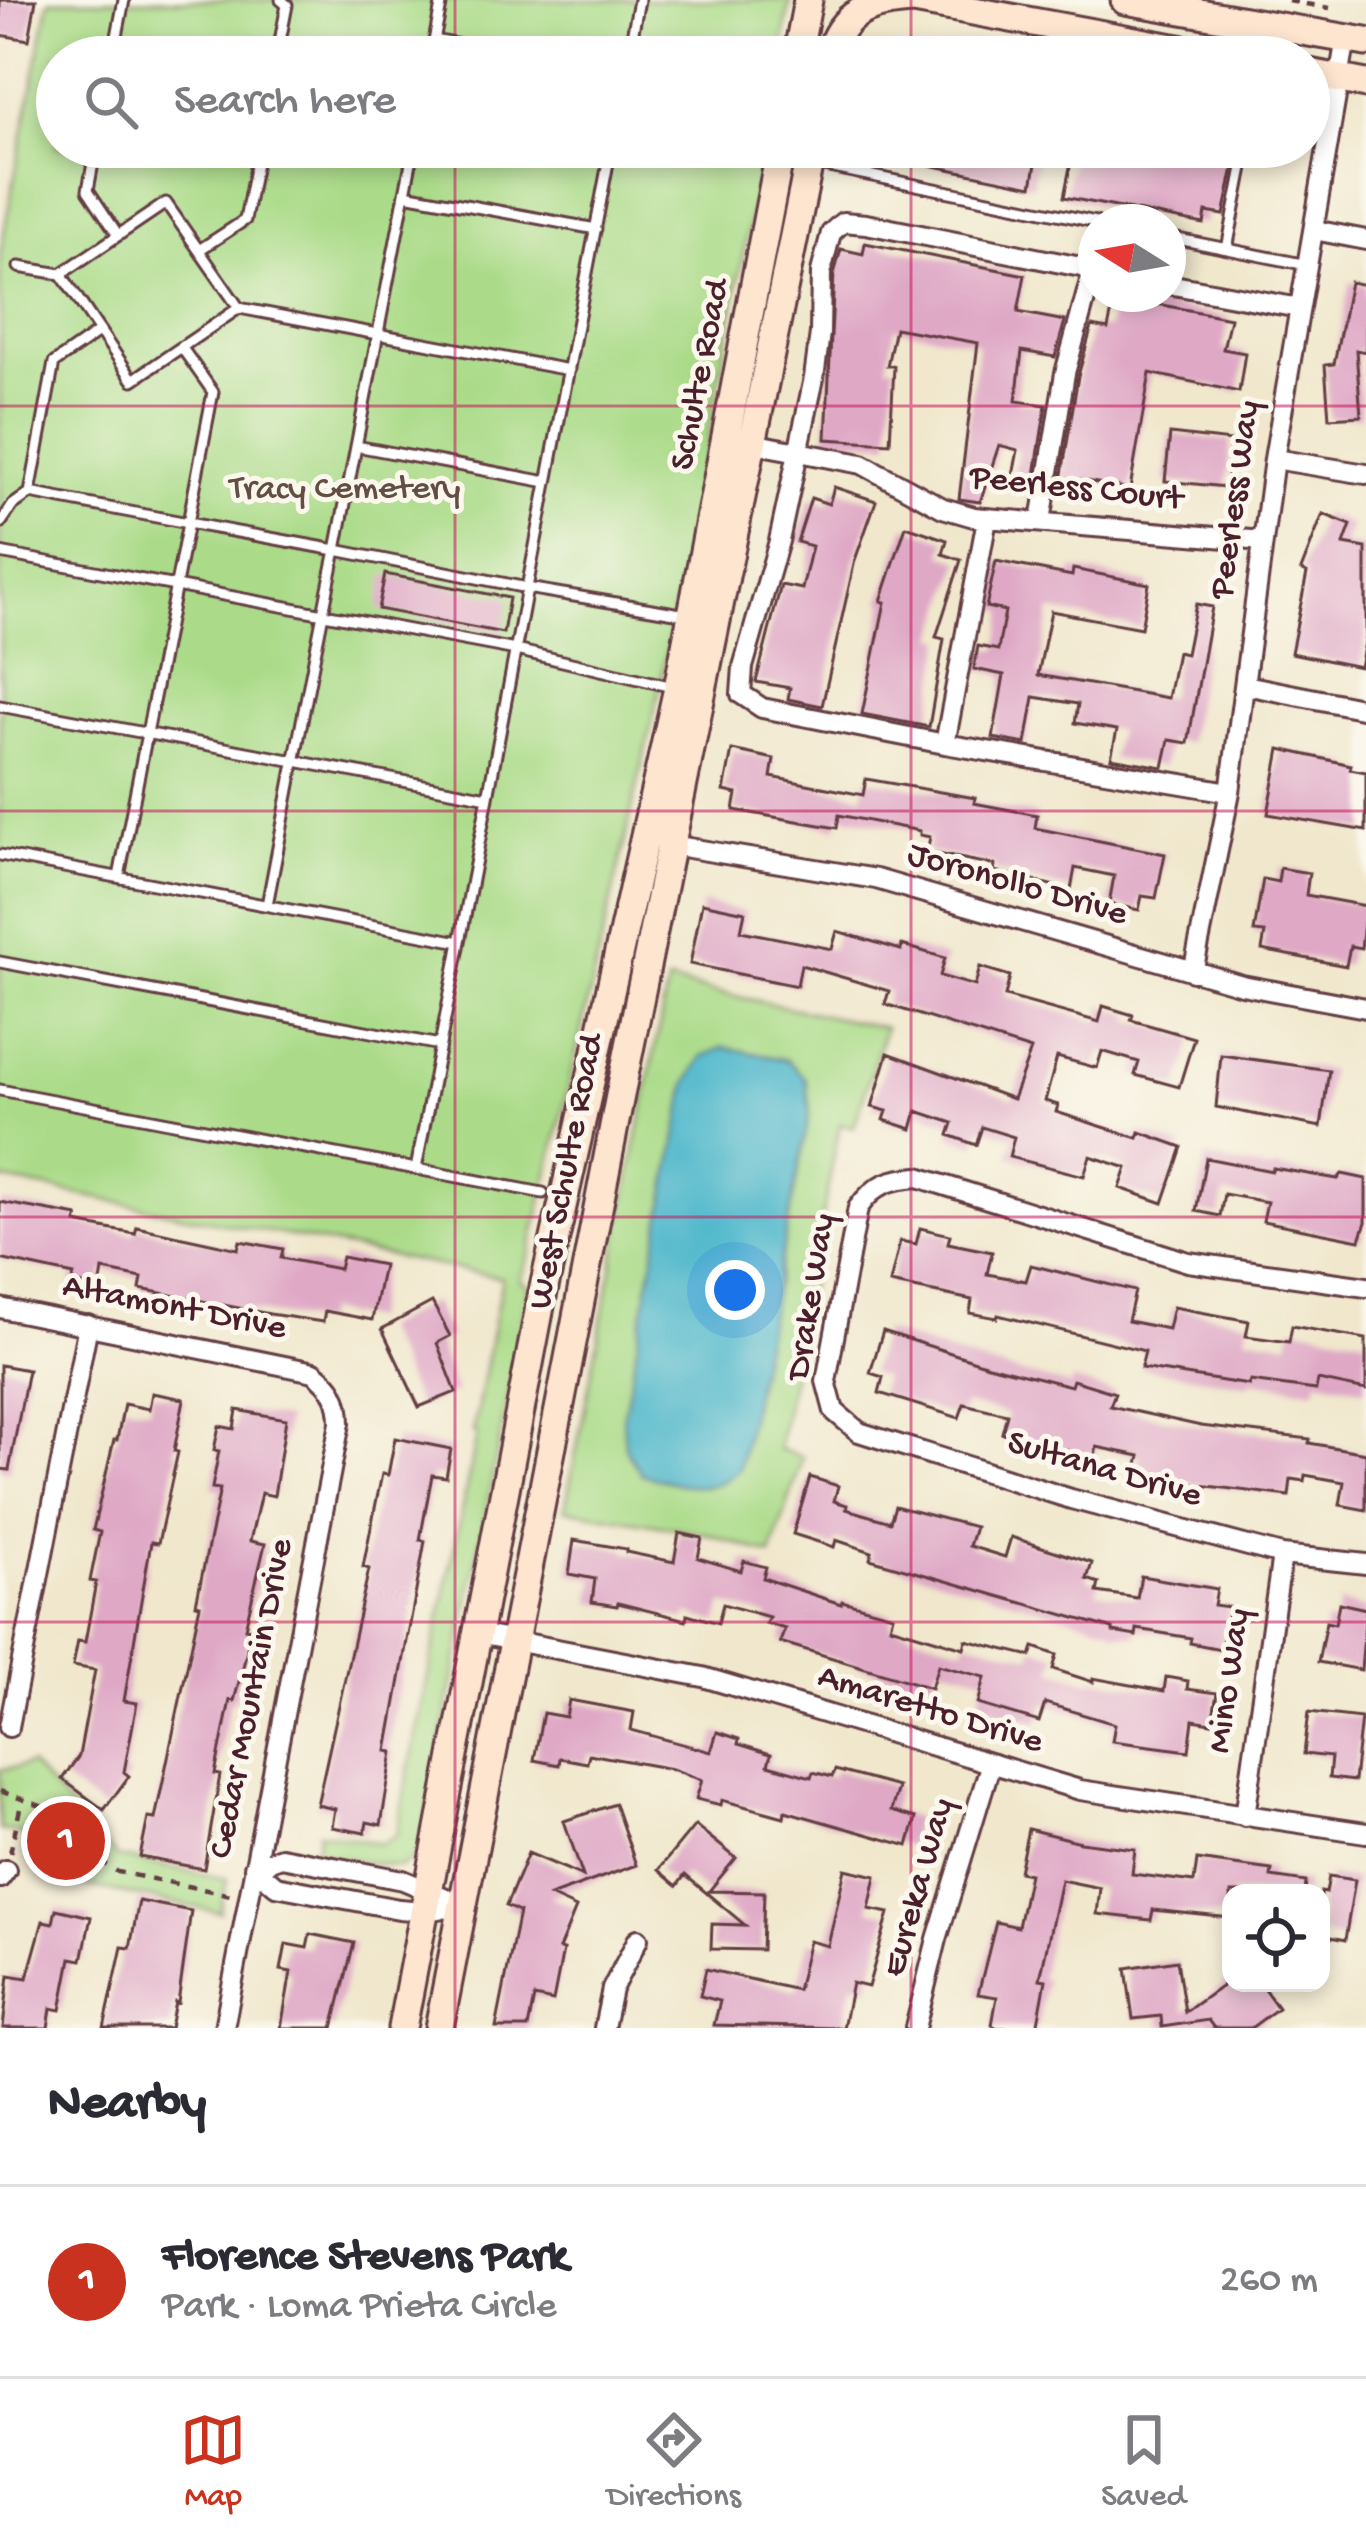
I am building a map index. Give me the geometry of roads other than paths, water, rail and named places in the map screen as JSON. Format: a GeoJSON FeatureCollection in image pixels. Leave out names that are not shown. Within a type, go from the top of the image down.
{"type":"FeatureCollection","features":[{"type":"Feature","properties":{"kind":"main road"},"geometry":{"type":"LineString","coordinates":[[801,36],[808,0]]}},
{"type":"Feature","properties":{"kind":"main road"},"geometry":{"type":"LineString","coordinates":[[817,36],[823,0]]}},
{"type":"Feature","properties":{"kind":"main road"},"geometry":{"type":"LineString","coordinates":[[837,36],[850,17],[867,6],[915,0],[1109,36]]}},
{"type":"Feature","properties":{"kind":"main road"},"geometry":{"type":"LineString","coordinates":[[1125,0],[1356,40]]}},
{"type":"Feature","properties":{"kind":"main road","name":"Schulte Road"},"geometry":{"type":"LineString","coordinates":[[692,616],[777,168]]}},
{"type":"Feature","properties":{"kind":"main road","name":"West Schulte Road"},"geometry":{"type":"LineString","coordinates":[[402,2028],[541,1300],[658,842],[751,443],[772,330],[785,292],[804,168]]}},
{"type":"Feature","properties":{"kind":"main road","name":"West Schulte Road"},"geometry":{"type":"LineString","coordinates":[[439,2028],[658,842],[692,616]]}},
{"type":"Feature","properties":{"kind":"street","name":"Peerless Way"},"geometry":{"type":"LineString","coordinates":[[1330,167],[1352,81],[1356,40]]}},
{"type":"Feature","properties":{"kind":"street","name":"Peerless Way"},"geometry":{"type":"LineString","coordinates":[[1193,972],[1229,792],[1299,308],[1330,168]]}},
{"type":"Feature","properties":{"kind":"street"},"geometry":{"type":"LineString","coordinates":[[1078,267],[843,222],[831,232],[821,272],[818,355],[779,541],[743,667],[741,694],[762,708],[1229,792]]}},
{"type":"Feature","properties":{"kind":"street"},"geometry":{"type":"LineString","coordinates":[[1314,230],[1366,239]]}},
{"type":"Feature","properties":{"kind":"street"},"geometry":{"type":"LineString","coordinates":[[1186,287],[1299,308]]}},
{"type":"Feature","properties":{"kind":"street"},"geometry":{"type":"LineString","coordinates":[[1040,521],[1065,373],[1083,312]]}},
{"type":"Feature","properties":{"kind":"street","name":"Peerless Court"},"geometry":{"type":"LineString","coordinates":[[751,443],[862,464],[943,508],[987,519],[1263,542]]}},
{"type":"Feature","properties":{"kind":"street"},"geometry":{"type":"LineString","coordinates":[[1274,460],[1366,474]]}},
{"type":"Feature","properties":{"kind":"street"},"geometry":{"type":"LineString","coordinates":[[945,744],[987,519]]}},
{"type":"Feature","properties":{"kind":"street"},"geometry":{"type":"LineString","coordinates":[[1245,685],[1366,710]]}},
{"type":"Feature","properties":{"kind":"street","name":"Joronollo Drive"},"geometry":{"type":"LineString","coordinates":[[658,842],[876,879],[1193,972],[1366,1008]]}},
{"type":"Feature","properties":{"kind":"street","name":"Drake Way"},"geometry":{"type":"LineString","coordinates":[[835,1411],[826,1381],[858,1208],[871,1190],[891,1179],[918,1177],[1188,1262],[1366,1286]]}},
{"type":"Feature","properties":{"kind":"street","name":"Altamont Drive"},"geometry":{"type":"LineString","coordinates":[[0,1308],[268,1360],[314,1372],[331,1385]]}},
{"type":"Feature","properties":{"kind":"street"},"geometry":{"type":"LineString","coordinates":[[9,1727],[88,1324]]}},
{"type":"Feature","properties":{"kind":"street","name":"Cedar Mountain Drive"},"geometry":{"type":"LineString","coordinates":[[224,2028],[340,1423],[340,1404],[331,1385]]}},
{"type":"Feature","properties":{"kind":"street","name":"Sultana Drive"},"geometry":{"type":"LineString","coordinates":[[835,1411],[859,1432],[1071,1499],[1282,1555],[1366,1564]]}},
{"type":"Feature","properties":{"kind":"street","name":"Mino Way"},"geometry":{"type":"LineString","coordinates":[[1245,1816],[1282,1555]]}},
{"type":"Feature","properties":{"kind":"street","name":"Amaretto Drive"},"geometry":{"type":"LineString","coordinates":[[478,1634],[703,1677],[990,1766],[1134,1801],[1366,1833]]}},
{"type":"Feature","properties":{"kind":"street","name":"Eureka Way"},"geometry":{"type":"LineString","coordinates":[[915,2028],[990,1766]]}},
{"type":"Feature","properties":{"kind":"street"},"geometry":{"type":"LineString","coordinates":[[427,1899],[281,1857],[254,1867],[275,1886],[463,1905]]}},
{"type":"Feature","properties":{"kind":"street"},"geometry":{"type":"LineString","coordinates":[[604,2028],[613,1989],[638,1939]]}},
{"type":"Feature","properties":{"kind":"lane"},"geometry":{"type":"LineString","coordinates":[[117,36],[124,0]]}},
{"type":"Feature","properties":{"kind":"lane"},"geometry":{"type":"LineString","coordinates":[[281,0],[287,5],[281,36]]}},
{"type":"Feature","properties":{"kind":"lane"},"geometry":{"type":"LineString","coordinates":[[435,36],[442,0]]}},
{"type":"Feature","properties":{"kind":"lane"},"geometry":{"type":"LineString","coordinates":[[632,36],[639,0]]}},
{"type":"Feature","properties":{"kind":"lane"},"geometry":{"type":"LineString","coordinates":[[92,168],[88,190],[118,235]]}},
{"type":"Feature","properties":{"kind":"lane"},"geometry":{"type":"LineString","coordinates":[[200,250],[245,220],[255,168]]}},
{"type":"Feature","properties":{"kind":"lane"},"geometry":{"type":"LineString","coordinates":[[267,905],[410,168]]}},
{"type":"Feature","properties":{"kind":"lane"},"geometry":{"type":"LineString","coordinates":[[416,1168],[607,168]]}},
{"type":"Feature","properties":{"kind":"lane"},"geometry":{"type":"LineString","coordinates":[[845,168],[1078,218]]}},
{"type":"Feature","properties":{"kind":"lane"},"geometry":{"type":"LineString","coordinates":[[857,173],[858,168]]}},
{"type":"Feature","properties":{"kind":"lane"},"geometry":{"type":"LineString","coordinates":[[1227,249],[1243,168]]}},
{"type":"Feature","properties":{"kind":"lane"},"geometry":{"type":"LineString","coordinates":[[405,194],[596,229]]}},
{"type":"Feature","properties":{"kind":"lane"},"geometry":{"type":"LineString","coordinates":[[19,267],[61,274],[166,202],[238,308]]}},
{"type":"Feature","properties":{"kind":"lane"},"geometry":{"type":"LineString","coordinates":[[1186,241],[1307,265]]}},
{"type":"Feature","properties":{"kind":"lane"},"geometry":{"type":"LineString","coordinates":[[61,274],[133,380],[238,308],[569,370]]}},
{"type":"Feature","properties":{"kind":"lane"},"geometry":{"type":"LineString","coordinates":[[0,524],[13,505],[30,493],[54,363],[100,331]]}},
{"type":"Feature","properties":{"kind":"lane"},"geometry":{"type":"LineString","coordinates":[[119,877],[213,392],[182,348]]}},
{"type":"Feature","properties":{"kind":"lane"},"geometry":{"type":"LineString","coordinates":[[356,446],[547,482]]}},
{"type":"Feature","properties":{"kind":"lane"},"geometry":{"type":"LineString","coordinates":[[30,493],[692,616]]}},
{"type":"Feature","properties":{"kind":"lane"},"geometry":{"type":"LineString","coordinates":[[0,553],[516,650],[678,688]]}},
{"type":"Feature","properties":{"kind":"lane"},"geometry":{"type":"LineString","coordinates":[[0,706],[488,797]]}},
{"type":"Feature","properties":{"kind":"lane"},"geometry":{"type":"LineString","coordinates":[[0,855],[460,942]]}},
{"type":"Feature","properties":{"kind":"lane"},"geometry":{"type":"LineString","coordinates":[[0,962],[440,1045]]}},
{"type":"Feature","properties":{"kind":"lane"},"geometry":{"type":"LineString","coordinates":[[0,1090],[543,1193]]}},
{"type":"Feature","properties":{"kind":"water"},"geometry":{"type":"Polygon","coordinates":[[[724,1047],[787,1060],[806,1079],[810,1112],[739,1469],[717,1484],[693,1486],[641,1474],[625,1447],[623,1418],[687,1084],[702,1057],[724,1047]]]}},
{"type":"Feature","properties":{"kind":"place","name":"Florence Stevens Park"},"geometry":{"type":"Point","coordinates":[66,1841]}},
{"type":"Feature","properties":{"kind":"park label","name":"Tracy Cemetery"},"geometry":{"type":"Point","coordinates":[345,490]}}]}
